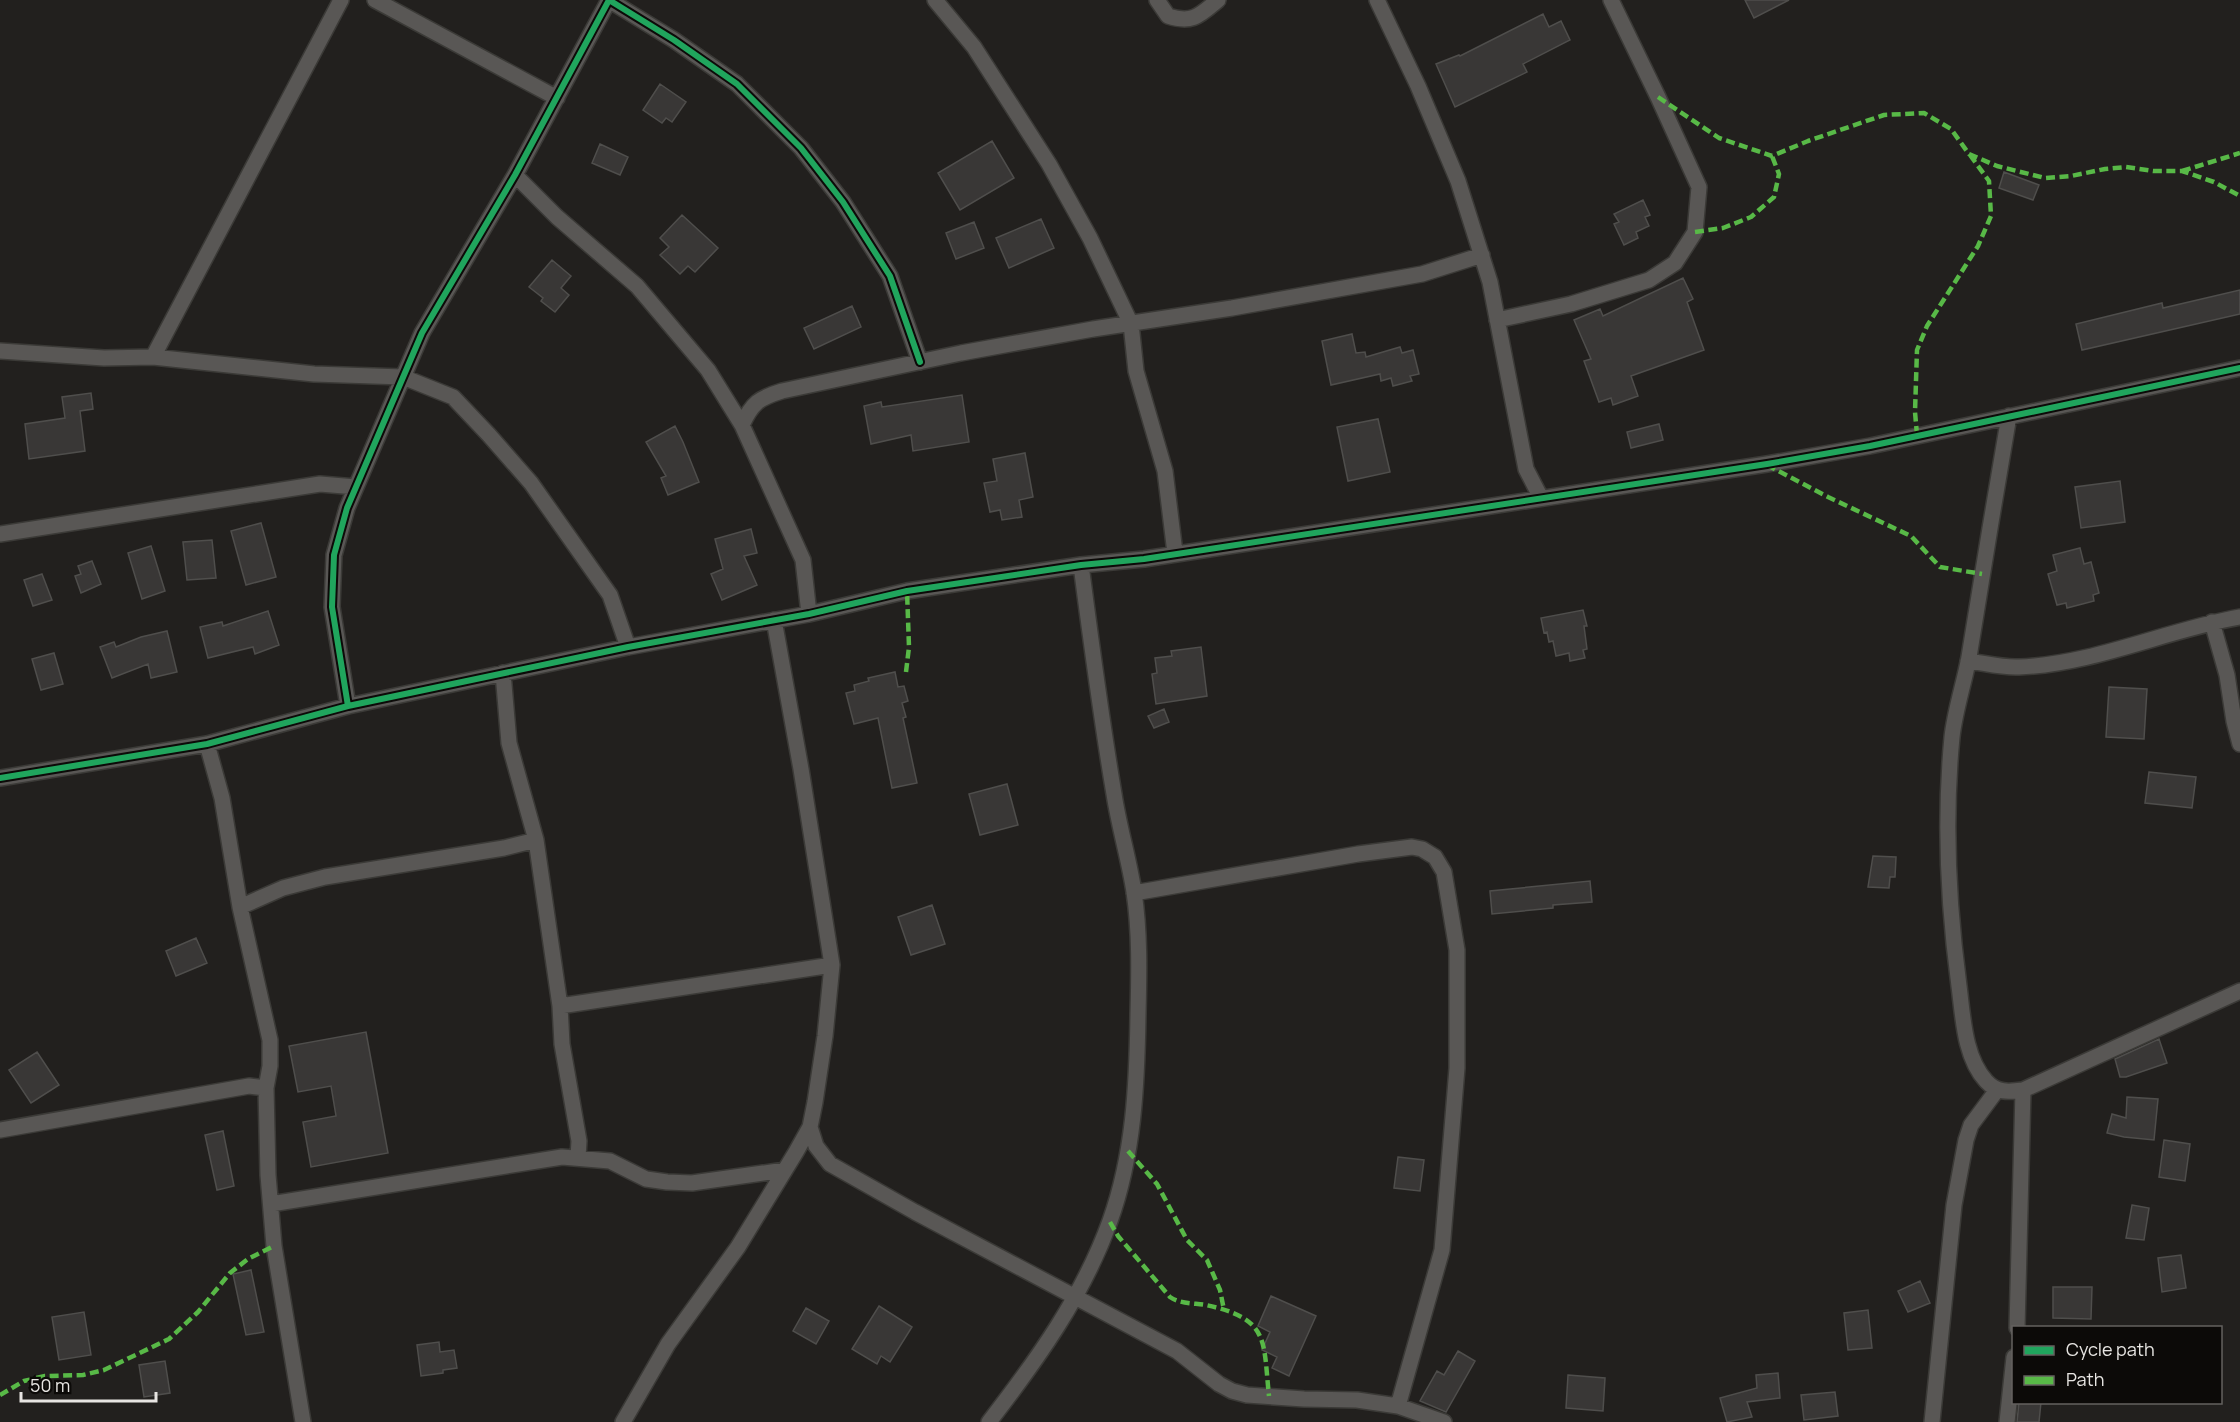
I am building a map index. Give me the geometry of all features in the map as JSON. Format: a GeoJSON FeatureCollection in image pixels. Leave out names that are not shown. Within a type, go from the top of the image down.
{"type":"FeatureCollection","features":[{"type":"Feature","properties":{"kind":"street"},"geometry":{"type":"LineString","coordinates":[[153,357],[341,0]]}},
{"type":"Feature","properties":{"kind":"street"},"geometry":{"type":"LineString","coordinates":[[375,0],[557,98]]}},
{"type":"Feature","properties":{"kind":"street"},"geometry":{"type":"LineString","coordinates":[[348,706],[332,607],[334,555],[347,508],[422,333],[515,175],[609,0],[674,40],[737,84],[801,148],[843,202],[890,276],[920,362]]}},
{"type":"Feature","properties":{"kind":"street"},"geometry":{"type":"LineString","coordinates":[[934,0],[974,47],[1049,164],[1090,238],[1131,324],[1136,371],[1165,471],[1175,554]]}},
{"type":"Feature","properties":{"kind":"street"},"geometry":{"type":"LineString","coordinates":[[1157,0],[1168,16],[1186,20],[1198,16],[1218,0]]}},
{"type":"Feature","properties":{"kind":"street"},"geometry":{"type":"LineString","coordinates":[[1377,0],[1418,86],[1458,181],[1490,282],[1526,469],[1541,498]]}},
{"type":"Feature","properties":{"kind":"street"},"geometry":{"type":"LineString","coordinates":[[1497,320],[1571,304],[1648,280],[1675,263],[1695,232],[1699,187],[1611,0]]}},
{"type":"Feature","properties":{"kind":"street"},"geometry":{"type":"LineString","coordinates":[[515,175],[556,217],[637,286],[708,369],[742,425],[803,560],[809,614]]}},
{"type":"Feature","properties":{"kind":"street"},"geometry":{"type":"LineString","coordinates":[[742,425],[752,406],[762,397],[782,391],[1082,331],[1422,274],[1482,255]]}},
{"type":"Feature","properties":{"kind":"street"},"geometry":{"type":"LineString","coordinates":[[0,351],[104,358],[153,357],[314,374],[403,377],[453,397],[531,483],[610,596],[628,647]]}},
{"type":"Feature","properties":{"kind":"street"},"geometry":{"type":"LineString","coordinates":[[0,778],[207,744],[348,706],[628,647],[809,614],[907,591],[1081,565],[1175,554],[1767,464],[1870,446],[2240,368]]}},
{"type":"Feature","properties":{"kind":"street"},"geometry":{"type":"LineString","coordinates":[[2009,416],[1952,746],[1948,808],[1951,922],[1964,1026],[1973,1061],[1985,1080],[1997,1090],[2007,1092],[2023,1090],[2240,991]]}},
{"type":"Feature","properties":{"kind":"street"},"geometry":{"type":"LineString","coordinates":[[0,534],[320,484],[356,487]]}},
{"type":"Feature","properties":{"kind":"street"},"geometry":{"type":"LineString","coordinates":[[989,1422],[1037,1358],[1076,1296],[1110,1222],[1128,1151],[1136,1089],[1139,979],[1134,893],[1114,796],[1081,565]]}},
{"type":"Feature","properties":{"kind":"street"},"geometry":{"type":"LineString","coordinates":[[1968,661],[2016,668],[2056,663],[2107,652],[2212,622],[2240,617]]}},
{"type":"Feature","properties":{"kind":"street"},"geometry":{"type":"LineString","coordinates":[[623,1422],[668,1344],[738,1247],[810,1127],[825,1036],[832,965],[803,780],[774,620]]}},
{"type":"Feature","properties":{"kind":"street"},"geometry":{"type":"LineString","coordinates":[[2212,622],[2227,675],[2240,744]]}},
{"type":"Feature","properties":{"kind":"street"},"geometry":{"type":"LineString","coordinates":[[503,674],[509,743],[536,840],[560,1006],[562,1044],[579,1141],[578,1157]]}},
{"type":"Feature","properties":{"kind":"street"},"geometry":{"type":"LineString","coordinates":[[207,744],[222,798],[240,907],[270,1040],[270,1066],[266,1088],[274,1246],[303,1422]]}},
{"type":"Feature","properties":{"kind":"street"},"geometry":{"type":"LineString","coordinates":[[240,907],[283,888],[325,877],[504,848],[536,840]]}},
{"type":"Feature","properties":{"kind":"street"},"geometry":{"type":"LineString","coordinates":[[1134,893],[1358,854],[1412,848],[1422,849],[1435,857],[1444,872],[1457,950],[1457,1068],[1442,1250],[1398,1406]]}},
{"type":"Feature","properties":{"kind":"street"},"geometry":{"type":"LineString","coordinates":[[560,1006],[832,965]]}},
{"type":"Feature","properties":{"kind":"street"},"geometry":{"type":"LineString","coordinates":[[0,1130],[249,1086],[266,1088]]}},
{"type":"Feature","properties":{"kind":"street"},"geometry":{"type":"LineString","coordinates":[[1932,1422],[1954,1205],[1966,1140],[1971,1125],[1997,1090]]}},
{"type":"Feature","properties":{"kind":"street"},"geometry":{"type":"LineString","coordinates":[[2017,1326],[2023,1090]]}},
{"type":"Feature","properties":{"kind":"street"},"geometry":{"type":"LineString","coordinates":[[810,1127],[816,1146],[830,1164],[1177,1351],[1219,1384],[1232,1391],[1247,1395],[1357,1400],[1398,1406],[1444,1422]]}},
{"type":"Feature","properties":{"kind":"street"},"geometry":{"type":"LineString","coordinates":[[271,1204],[539,1159],[578,1157],[610,1161],[646,1179],[666,1182],[692,1183],[785,1170]]}},
{"type":"Feature","properties":{"kind":"street"},"geometry":{"type":"LineString","coordinates":[[2007,1422],[2012,1368]]}},
{"type":"Feature","properties":{"kind":"building"},"geometry":{"type":"Polygon","coordinates":[[[1745,0],[1789,0],[1754,18],[1745,0]]]}},
{"type":"Feature","properties":{"kind":"building"},"geometry":{"type":"Polygon","coordinates":[[[1543,14],[1549,27],[1561,21],[1570,40],[1523,64],[1527,72],[1455,107],[1436,64],[1460,56],[1543,14]]]}},
{"type":"Feature","properties":{"kind":"building"},"geometry":{"type":"Polygon","coordinates":[[[660,84],[686,102],[672,122],[666,118],[662,123],[643,110],[660,84]]]}},
{"type":"Feature","properties":{"kind":"building"},"geometry":{"type":"Polygon","coordinates":[[[992,141],[1014,178],[960,210],[938,173],[992,141]]]}},
{"type":"Feature","properties":{"kind":"building"},"geometry":{"type":"Polygon","coordinates":[[[600,144],[628,157],[620,175],[592,163],[600,144]]]}},
{"type":"Feature","properties":{"kind":"building"},"geometry":{"type":"Polygon","coordinates":[[[2004,172],[2039,185],[2033,200],[1999,188],[2004,172]]]}},
{"type":"Feature","properties":{"kind":"building"},"geometry":{"type":"Polygon","coordinates":[[[1643,200],[1650,215],[1645,217],[1649,226],[1636,232],[1638,238],[1624,245],[1614,224],[1619,222],[1614,214],[1643,200]]]}},
{"type":"Feature","properties":{"kind":"building"},"geometry":{"type":"Polygon","coordinates":[[[682,215],[718,248],[695,272],[688,266],[680,274],[660,255],[669,247],[660,238],[682,215]]]}},
{"type":"Feature","properties":{"kind":"building"},"geometry":{"type":"Polygon","coordinates":[[[1041,219],[1054,248],[1009,268],[996,238],[1041,219]]]}},
{"type":"Feature","properties":{"kind":"building"},"geometry":{"type":"Polygon","coordinates":[[[974,222],[984,248],[956,259],[946,233],[974,222]]]}},
{"type":"Feature","properties":{"kind":"building"},"geometry":{"type":"Polygon","coordinates":[[[552,260],[571,276],[561,288],[569,295],[555,312],[529,287],[552,260]]]}},
{"type":"Feature","properties":{"kind":"building"},"geometry":{"type":"Polygon","coordinates":[[[1683,278],[1693,299],[1687,302],[1704,350],[1631,376],[1638,396],[1613,405],[1611,398],[1599,402],[1584,361],[1591,359],[1574,320],[1600,309],[1603,316],[1683,278]]]}},
{"type":"Feature","properties":{"kind":"building"},"geometry":{"type":"Polygon","coordinates":[[[2240,290],[2240,314],[2082,350],[2076,324],[2162,303],[2163,308],[2240,290]]]}},
{"type":"Feature","properties":{"kind":"building"},"geometry":{"type":"Polygon","coordinates":[[[852,306],[861,327],[814,349],[804,328],[852,306]]]}},
{"type":"Feature","properties":{"kind":"building"},"geometry":{"type":"Polygon","coordinates":[[[1352,334],[1356,353],[1365,352],[1366,357],[1400,347],[1402,353],[1413,350],[1419,374],[1410,376],[1412,381],[1393,386],[1391,378],[1381,381],[1380,374],[1331,385],[1322,341],[1352,334]]]}},
{"type":"Feature","properties":{"kind":"building"},"geometry":{"type":"Polygon","coordinates":[[[91,393],[93,409],[80,411],[85,451],[29,459],[25,424],[65,418],[62,397],[91,393]]]}},
{"type":"Feature","properties":{"kind":"building"},"geometry":{"type":"Polygon","coordinates":[[[962,395],[969,442],[913,451],[911,435],[871,444],[864,406],[881,402],[882,407],[962,395]]]}},
{"type":"Feature","properties":{"kind":"building"},"geometry":{"type":"Polygon","coordinates":[[[1378,419],[1390,472],[1348,481],[1337,427],[1378,419]]]}},
{"type":"Feature","properties":{"kind":"building"},"geometry":{"type":"Polygon","coordinates":[[[1659,424],[1663,440],[1631,448],[1627,432],[1659,424]]]}},
{"type":"Feature","properties":{"kind":"building"},"geometry":{"type":"Polygon","coordinates":[[[675,426],[699,482],[668,495],[661,478],[666,476],[646,442],[675,426]]]}},
{"type":"Feature","properties":{"kind":"building"},"geometry":{"type":"Polygon","coordinates":[[[1025,453],[1033,497],[1019,500],[1022,517],[1002,520],[1000,510],[990,512],[984,483],[997,481],[993,459],[1025,453]]]}},
{"type":"Feature","properties":{"kind":"building"},"geometry":{"type":"Polygon","coordinates":[[[2120,481],[2125,522],[2081,528],[2075,487],[2120,481]]]}},
{"type":"Feature","properties":{"kind":"building"},"geometry":{"type":"Polygon","coordinates":[[[261,523],[276,577],[246,585],[231,531],[261,523]]]}},
{"type":"Feature","properties":{"kind":"building"},"geometry":{"type":"Polygon","coordinates":[[[751,529],[757,553],[744,556],[757,585],[722,600],[711,574],[723,569],[715,539],[751,529]]]}},
{"type":"Feature","properties":{"kind":"building"},"geometry":{"type":"Polygon","coordinates":[[[212,540],[216,578],[187,580],[183,542],[212,540]]]}},
{"type":"Feature","properties":{"kind":"building"},"geometry":{"type":"Polygon","coordinates":[[[151,546],[165,591],[142,599],[128,553],[151,546]]]}},
{"type":"Feature","properties":{"kind":"building"},"geometry":{"type":"Polygon","coordinates":[[[2080,548],[2084,564],[2091,562],[2099,593],[2093,595],[2094,601],[2067,608],[2066,603],[2057,605],[2048,574],[2057,571],[2053,555],[2080,548]]]}},
{"type":"Feature","properties":{"kind":"building"},"geometry":{"type":"Polygon","coordinates":[[[92,561],[101,584],[81,593],[75,576],[81,574],[78,566],[92,561]]]}},
{"type":"Feature","properties":{"kind":"building"},"geometry":{"type":"Polygon","coordinates":[[[42,574],[52,600],[33,606],[24,580],[42,574]]]}},
{"type":"Feature","properties":{"kind":"building"},"geometry":{"type":"Polygon","coordinates":[[[1583,610],[1587,626],[1584,626],[1587,649],[1583,650],[1585,658],[1570,661],[1569,653],[1556,656],[1553,641],[1549,642],[1547,632],[1544,633],[1541,618],[1583,610]]]}},
{"type":"Feature","properties":{"kind":"building"},"geometry":{"type":"Polygon","coordinates":[[[268,611],[279,645],[255,654],[253,647],[208,658],[200,627],[222,622],[223,626],[268,611]]]}},
{"type":"Feature","properties":{"kind":"building"},"geometry":{"type":"Polygon","coordinates":[[[167,631],[177,672],[151,678],[148,664],[112,678],[100,647],[114,642],[116,647],[141,637],[167,631]]]}},
{"type":"Feature","properties":{"kind":"building"},"geometry":{"type":"Polygon","coordinates":[[[1201,647],[1207,696],[1156,704],[1152,674],[1157,673],[1155,658],[1172,656],[1171,651],[1201,647]]]}},
{"type":"Feature","properties":{"kind":"building"},"geometry":{"type":"Polygon","coordinates":[[[54,653],[63,684],[41,690],[32,659],[54,653]]]}},
{"type":"Feature","properties":{"kind":"building"},"geometry":{"type":"Polygon","coordinates":[[[895,672],[898,687],[904,686],[908,701],[902,703],[906,717],[903,718],[917,783],[892,788],[878,718],[854,724],[846,693],[855,691],[854,685],[869,681],[868,678],[895,672]]]}},
{"type":"Feature","properties":{"kind":"building"},"geometry":{"type":"Polygon","coordinates":[[[2109,687],[2147,689],[2144,739],[2106,737],[2109,687]]]}},
{"type":"Feature","properties":{"kind":"building"},"geometry":{"type":"Polygon","coordinates":[[[1164,709],[1169,722],[1154,728],[1148,716],[1164,709]]]}},
{"type":"Feature","properties":{"kind":"building"},"geometry":{"type":"Polygon","coordinates":[[[2149,772],[2196,777],[2192,808],[2145,803],[2149,772]]]}},
{"type":"Feature","properties":{"kind":"building"},"geometry":{"type":"Polygon","coordinates":[[[1007,784],[1018,825],[980,835],[969,794],[1007,784]]]}},
{"type":"Feature","properties":{"kind":"building"},"geometry":{"type":"Polygon","coordinates":[[[1873,856],[1896,857],[1895,877],[1890,877],[1889,888],[1868,887],[1873,856]]]}},
{"type":"Feature","properties":{"kind":"building"},"geometry":{"type":"Polygon","coordinates":[[[1590,881],[1592,902],[1492,914],[1490,891],[1590,881]]]}},
{"type":"Feature","properties":{"kind":"building"},"geometry":{"type":"Polygon","coordinates":[[[932,905],[945,944],[911,955],[898,917],[932,905]]]}},
{"type":"Feature","properties":{"kind":"building"},"geometry":{"type":"Polygon","coordinates":[[[196,938],[207,963],[176,976],[166,951],[196,938]]]}},
{"type":"Feature","properties":{"kind":"building"},"geometry":{"type":"Polygon","coordinates":[[[366,1032],[388,1153],[311,1167],[303,1122],[336,1116],[331,1086],[298,1092],[289,1046],[366,1032]]]}},
{"type":"Feature","properties":{"kind":"building"},"geometry":{"type":"Polygon","coordinates":[[[2159,1039],[2167,1063],[2120,1077],[2115,1059],[2159,1039]]]}},
{"type":"Feature","properties":{"kind":"building"},"geometry":{"type":"Polygon","coordinates":[[[37,1052],[59,1085],[31,1103],[9,1070],[37,1052]]]}},
{"type":"Feature","properties":{"kind":"building"},"geometry":{"type":"Polygon","coordinates":[[[2127,1097],[2158,1099],[2154,1140],[2107,1133],[2112,1114],[2126,1118],[2127,1097]]]}},
{"type":"Feature","properties":{"kind":"building"},"geometry":{"type":"Polygon","coordinates":[[[223,1131],[234,1186],[217,1190],[205,1135],[223,1131]]]}},
{"type":"Feature","properties":{"kind":"building"},"geometry":{"type":"Polygon","coordinates":[[[2164,1140],[2190,1144],[2185,1181],[2159,1177],[2164,1140]]]}},
{"type":"Feature","properties":{"kind":"building"},"geometry":{"type":"Polygon","coordinates":[[[1398,1157],[1424,1160],[1420,1191],[1394,1188],[1398,1157]]]}},
{"type":"Feature","properties":{"kind":"building"},"geometry":{"type":"Polygon","coordinates":[[[2132,1205],[2149,1208],[2144,1240],[2126,1238],[2132,1205]]]}},
{"type":"Feature","properties":{"kind":"building"},"geometry":{"type":"Polygon","coordinates":[[[2181,1255],[2186,1288],[2162,1292],[2158,1258],[2181,1255]]]}},
{"type":"Feature","properties":{"kind":"building"},"geometry":{"type":"Polygon","coordinates":[[[251,1270],[264,1332],[246,1335],[233,1274],[251,1270]]]}},
{"type":"Feature","properties":{"kind":"building"},"geometry":{"type":"Polygon","coordinates":[[[1920,1281],[1930,1303],[1908,1312],[1898,1291],[1920,1281]]]}},
{"type":"Feature","properties":{"kind":"building"},"geometry":{"type":"Polygon","coordinates":[[[2053,1287],[2092,1287],[2091,1319],[2053,1318],[2053,1287]]]}},
{"type":"Feature","properties":{"kind":"building"},"geometry":{"type":"Polygon","coordinates":[[[1271,1296],[1316,1316],[1289,1376],[1272,1368],[1277,1357],[1262,1350],[1270,1332],[1258,1326],[1271,1296]]]}},
{"type":"Feature","properties":{"kind":"building"},"geometry":{"type":"Polygon","coordinates":[[[879,1306],[912,1327],[890,1362],[881,1356],[877,1364],[852,1349],[879,1306]]]}},
{"type":"Feature","properties":{"kind":"building"},"geometry":{"type":"Polygon","coordinates":[[[806,1308],[829,1321],[816,1344],[793,1331],[806,1308]]]}},
{"type":"Feature","properties":{"kind":"building"},"geometry":{"type":"Polygon","coordinates":[[[1868,1310],[1872,1348],[1848,1350],[1844,1313],[1868,1310]]]}},
{"type":"Feature","properties":{"kind":"building"},"geometry":{"type":"Polygon","coordinates":[[[84,1312],[91,1355],[59,1360],[52,1317],[84,1312]]]}},
{"type":"Feature","properties":{"kind":"building"},"geometry":{"type":"Polygon","coordinates":[[[439,1342],[440,1352],[454,1350],[457,1368],[443,1370],[443,1373],[421,1376],[417,1345],[439,1342]]]}},
{"type":"Feature","properties":{"kind":"building"},"geometry":{"type":"Polygon","coordinates":[[[1458,1351],[1475,1361],[1446,1412],[1420,1401],[1437,1371],[1444,1375],[1458,1351]]]}},
{"type":"Feature","properties":{"kind":"building"},"geometry":{"type":"Polygon","coordinates":[[[165,1361],[170,1393],[144,1397],[139,1365],[165,1361]]]}},
{"type":"Feature","properties":{"kind":"building"},"geometry":{"type":"Polygon","coordinates":[[[1778,1373],[1780,1398],[1747,1402],[1752,1417],[1727,1422],[1720,1398],[1757,1388],[1756,1375],[1778,1373]]]}},
{"type":"Feature","properties":{"kind":"building"},"geometry":{"type":"Polygon","coordinates":[[[1568,1375],[1605,1378],[1603,1411],[1566,1408],[1568,1375]]]}},
{"type":"Feature","properties":{"kind":"building"},"geometry":{"type":"Polygon","coordinates":[[[1835,1392],[1838,1416],[1804,1420],[1801,1395],[1835,1392]]]}},
{"type":"Feature","properties":{"kind":"building"},"geometry":{"type":"Polygon","coordinates":[[[2019,1404],[2041,1404],[2039,1422],[2017,1422],[2019,1404]]]}},
{"type":"Feature","properties":{"kind":"marked path"},"geometry":{"type":"LineString","coordinates":[[1658,97],[1719,138],[1772,156],[1884,115],[1924,113],[1951,129],[1969,154],[1997,166],[2045,178],[2126,167],[2153,171],[2182,171],[2214,182],[2240,196]]}},
{"type":"Feature","properties":{"kind":"marked path"},"geometry":{"type":"LineString","coordinates":[[2182,171],[2240,153]]}},
{"type":"Feature","properties":{"kind":"marked path"},"geometry":{"type":"LineString","coordinates":[[1917,435],[1915,412],[1917,350],[1927,326],[1978,246],[1991,216],[1989,181],[1970,155]]}},
{"type":"Feature","properties":{"kind":"marked path"},"geometry":{"type":"LineString","coordinates":[[1695,232],[1723,228],[1751,217],[1774,197],[1779,174],[1772,156]]}},
{"type":"Feature","properties":{"kind":"marked path"},"geometry":{"type":"LineString","coordinates":[[1767,465],[1911,536],[1940,567],[1982,574]]}},
{"type":"Feature","properties":{"kind":"marked path"},"geometry":{"type":"LineString","coordinates":[[906,672],[909,647],[907,591]]}},
{"type":"Feature","properties":{"kind":"marked path"},"geometry":{"type":"LineString","coordinates":[[1128,1151],[1157,1184],[1187,1240],[1207,1260],[1220,1290],[1224,1310]]}},
{"type":"Feature","properties":{"kind":"marked path"},"geometry":{"type":"LineString","coordinates":[[1110,1222],[1118,1236],[1170,1297],[1227,1311],[1242,1317],[1252,1325],[1263,1346],[1269,1396]]}},
{"type":"Feature","properties":{"kind":"marked path"},"geometry":{"type":"LineString","coordinates":[[0,1395],[24,1381],[45,1376],[83,1375],[104,1370],[169,1339],[198,1312],[230,1273],[248,1259],[274,1246]]}},
{"type":"Feature","properties":{"kind":"cycle path"},"geometry":{"type":"LineString","coordinates":[[348,706],[332,607],[334,555],[347,508],[422,333],[515,175],[609,0],[674,40],[737,84],[801,148],[843,202],[890,276],[920,362]]}},
{"type":"Feature","properties":{"kind":"cycle path"},"geometry":{"type":"LineString","coordinates":[[0,778],[207,744],[348,706],[628,647],[809,614],[907,591],[1081,565],[1144,559],[1767,464],[1870,446],[2240,368]]}}]}
